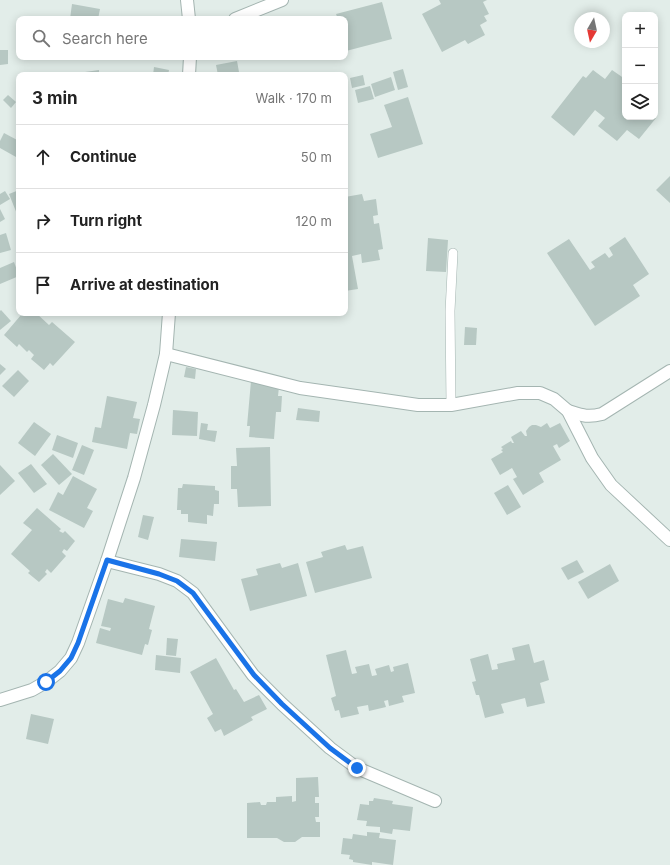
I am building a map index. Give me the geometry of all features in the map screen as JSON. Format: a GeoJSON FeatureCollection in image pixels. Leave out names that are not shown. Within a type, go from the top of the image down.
{"type":"FeatureCollection","features":[{"type":"Feature","properties":{"kind":"street"},"geometry":{"type":"LineString","coordinates":[[187,0],[189,16]]}},
{"type":"Feature","properties":{"kind":"street"},"geometry":{"type":"LineString","coordinates":[[242,16],[282,0]]}},
{"type":"Feature","properties":{"kind":"street"},"geometry":{"type":"LineString","coordinates":[[189,72],[190,60]]}},
{"type":"Feature","properties":{"kind":"street"},"geometry":{"type":"LineString","coordinates":[[0,700],[32,690],[46,682],[60,671],[71,658],[78,643],[134,478],[166,354],[169,316]]}},
{"type":"Feature","properties":{"kind":"street"},"geometry":{"type":"LineString","coordinates":[[166,354],[300,388],[418,404],[451,405],[518,392],[540,393],[554,400],[568,411],[585,416],[602,414],[670,371]]}},
{"type":"Feature","properties":{"kind":"street"},"geometry":{"type":"LineString","coordinates":[[568,411],[592,458],[611,485],[670,540]]}},
{"type":"Feature","properties":{"kind":"street"},"geometry":{"type":"LineString","coordinates":[[107,560],[159,574],[177,581],[193,593],[254,675],[282,704],[330,748],[357,768],[435,801]]}},
{"type":"Feature","properties":{"kind":"lane"},"geometry":{"type":"LineString","coordinates":[[451,405],[450,311],[453,253]]}},
{"type":"Feature","properties":{"kind":"building"},"geometry":{"type":"Polygon","coordinates":[[[439,0],[487,0],[483,2],[489,14],[484,16],[487,21],[480,25],[485,35],[468,44],[465,40],[442,52],[422,14],[441,4],[439,0]]]}},
{"type":"Feature","properties":{"kind":"building"},"geometry":{"type":"Polygon","coordinates":[[[382,2],[392,39],[348,50],[348,16],[337,16],[336,14],[382,2]]]}},
{"type":"Feature","properties":{"kind":"building"},"geometry":{"type":"Polygon","coordinates":[[[72,4],[100,9],[99,16],[70,16],[72,4]]]}},
{"type":"Feature","properties":{"kind":"building"},"geometry":{"type":"Polygon","coordinates":[[[0,50],[8,50],[8,64],[0,65],[0,50]]]}},
{"type":"Feature","properties":{"kind":"building"},"geometry":{"type":"Polygon","coordinates":[[[237,61],[239,72],[217,72],[216,65],[237,61]]]}},
{"type":"Feature","properties":{"kind":"building"},"geometry":{"type":"Polygon","coordinates":[[[154,67],[169,70],[169,72],[153,72],[154,67]]]}},
{"type":"Feature","properties":{"kind":"building"},"geometry":{"type":"Polygon","coordinates":[[[403,69],[408,87],[398,90],[393,72],[403,69]]]}},
{"type":"Feature","properties":{"kind":"building"},"geometry":{"type":"Polygon","coordinates":[[[99,70],[99,72],[85,72],[99,70]]]}},
{"type":"Feature","properties":{"kind":"building"},"geometry":{"type":"Polygon","coordinates":[[[593,70],[605,79],[612,70],[622,77],[622,120],[654,120],[639,139],[627,130],[617,141],[598,126],[605,118],[595,110],[574,136],[551,117],[583,76],[586,78],[593,70]]]}},
{"type":"Feature","properties":{"kind":"building"},"geometry":{"type":"Polygon","coordinates":[[[363,75],[365,85],[352,88],[350,78],[363,75]]]}},
{"type":"Feature","properties":{"kind":"building"},"geometry":{"type":"Polygon","coordinates":[[[391,77],[395,90],[375,97],[371,84],[391,77]]]}},
{"type":"Feature","properties":{"kind":"building"},"geometry":{"type":"Polygon","coordinates":[[[370,86],[374,99],[358,103],[355,90],[370,86]]]}},
{"type":"Feature","properties":{"kind":"building"},"geometry":{"type":"Polygon","coordinates":[[[8,95],[16,102],[11,108],[3,100],[8,95]]]}},
{"type":"Feature","properties":{"kind":"building"},"geometry":{"type":"Polygon","coordinates":[[[408,97],[423,144],[378,158],[370,134],[392,127],[384,105],[408,97]]]}},
{"type":"Feature","properties":{"kind":"building"},"geometry":{"type":"Polygon","coordinates":[[[4,133],[16,139],[16,157],[0,148],[0,141],[4,133]]]}},
{"type":"Feature","properties":{"kind":"building"},"geometry":{"type":"Polygon","coordinates":[[[670,176],[670,203],[656,190],[670,176]]]}},
{"type":"Feature","properties":{"kind":"building"},"geometry":{"type":"Polygon","coordinates":[[[5,191],[10,199],[0,205],[0,194],[5,191]]]}},
{"type":"Feature","properties":{"kind":"building"},"geometry":{"type":"Polygon","coordinates":[[[16,191],[16,212],[9,194],[16,191]]]}},
{"type":"Feature","properties":{"kind":"building"},"geometry":{"type":"Polygon","coordinates":[[[362,194],[364,201],[376,199],[378,215],[373,216],[374,224],[379,223],[383,249],[378,250],[380,260],[362,263],[361,254],[352,256],[358,289],[348,291],[348,196],[362,194]]]}},
{"type":"Feature","properties":{"kind":"building"},"geometry":{"type":"Polygon","coordinates":[[[0,209],[5,219],[0,222],[0,209]]]}},
{"type":"Feature","properties":{"kind":"building"},"geometry":{"type":"Polygon","coordinates":[[[6,233],[11,250],[0,253],[0,235],[6,233]]]}},
{"type":"Feature","properties":{"kind":"building"},"geometry":{"type":"Polygon","coordinates":[[[625,237],[649,274],[633,285],[640,296],[595,326],[547,253],[569,239],[590,270],[595,267],[591,262],[605,253],[609,258],[613,255],[609,248],[625,237]]]}},
{"type":"Feature","properties":{"kind":"building"},"geometry":{"type":"Polygon","coordinates":[[[428,238],[448,240],[446,272],[426,271],[428,238]]]}},
{"type":"Feature","properties":{"kind":"building"},"geometry":{"type":"Polygon","coordinates":[[[14,262],[16,268],[16,277],[0,284],[0,268],[14,262]]]}},
{"type":"Feature","properties":{"kind":"building"},"geometry":{"type":"Polygon","coordinates":[[[1,310],[11,321],[0,330],[0,311],[1,310]]]}},
{"type":"Feature","properties":{"kind":"building"},"geometry":{"type":"Polygon","coordinates":[[[20,316],[39,316],[49,325],[52,322],[75,342],[53,366],[50,363],[44,370],[31,359],[34,355],[29,350],[27,352],[19,344],[17,347],[4,335],[20,316]]]}},
{"type":"Feature","properties":{"kind":"building"},"geometry":{"type":"Polygon","coordinates":[[[465,327],[477,328],[476,345],[464,345],[465,327]]]}},
{"type":"Feature","properties":{"kind":"building"},"geometry":{"type":"Polygon","coordinates":[[[0,364],[6,369],[0,375],[0,364]]]}},
{"type":"Feature","properties":{"kind":"building"},"geometry":{"type":"Polygon","coordinates":[[[186,367],[196,369],[195,379],[184,377],[186,367]]]}},
{"type":"Feature","properties":{"kind":"building"},"geometry":{"type":"Polygon","coordinates":[[[18,370],[29,381],[14,397],[2,386],[18,370]]]}},
{"type":"Feature","properties":{"kind":"building"},"geometry":{"type":"Polygon","coordinates":[[[251,381],[269,383],[269,386],[279,387],[278,396],[282,396],[281,412],[276,412],[274,439],[249,437],[250,426],[247,426],[251,381]]]}},
{"type":"Feature","properties":{"kind":"building"},"geometry":{"type":"Polygon","coordinates":[[[107,396],[137,402],[133,418],[140,419],[137,434],[130,433],[127,449],[92,442],[95,427],[101,428],[107,396]]]}},
{"type":"Feature","properties":{"kind":"building"},"geometry":{"type":"Polygon","coordinates":[[[298,408],[320,411],[319,422],[296,420],[298,408]]]}},
{"type":"Feature","properties":{"kind":"building"},"geometry":{"type":"Polygon","coordinates":[[[173,410],[198,412],[197,436],[172,435],[173,410]]]}},
{"type":"Feature","properties":{"kind":"building"},"geometry":{"type":"Polygon","coordinates":[[[34,422],[51,434],[35,456],[18,443],[34,422]]]}},
{"type":"Feature","properties":{"kind":"building"},"geometry":{"type":"Polygon","coordinates":[[[201,423],[208,424],[207,430],[217,431],[215,442],[199,439],[201,423]]]}},
{"type":"Feature","properties":{"kind":"building"},"geometry":{"type":"Polygon","coordinates":[[[547,423],[550,428],[560,423],[570,441],[559,448],[557,444],[553,446],[561,460],[539,473],[544,482],[523,495],[513,479],[517,477],[512,468],[500,475],[491,459],[503,452],[501,447],[511,441],[514,443],[511,437],[521,431],[525,436],[527,436],[526,431],[532,425],[541,427],[547,423]]]}},
{"type":"Feature","properties":{"kind":"building"},"geometry":{"type":"Polygon","coordinates":[[[57,435],[78,443],[73,458],[52,450],[57,435]]]}},
{"type":"Feature","properties":{"kind":"building"},"geometry":{"type":"Polygon","coordinates":[[[82,445],[94,450],[84,475],[72,470],[82,445]]]}},
{"type":"Feature","properties":{"kind":"building"},"geometry":{"type":"Polygon","coordinates":[[[270,447],[271,506],[238,507],[237,489],[231,489],[231,466],[237,466],[236,448],[270,447]]]}},
{"type":"Feature","properties":{"kind":"building"},"geometry":{"type":"Polygon","coordinates":[[[53,454],[72,474],[59,485],[41,465],[53,454]]]}},
{"type":"Feature","properties":{"kind":"building"},"geometry":{"type":"Polygon","coordinates":[[[31,464],[47,484],[34,493],[18,473],[31,464]]]}},
{"type":"Feature","properties":{"kind":"building"},"geometry":{"type":"Polygon","coordinates":[[[0,465],[15,481],[0,495],[0,465]]]}},
{"type":"Feature","properties":{"kind":"building"},"geometry":{"type":"Polygon","coordinates":[[[73,476],[97,489],[87,508],[93,511],[84,528],[49,510],[58,492],[63,495],[73,476]]]}},
{"type":"Feature","properties":{"kind":"building"},"geometry":{"type":"Polygon","coordinates":[[[183,484],[215,486],[215,490],[219,491],[219,504],[214,504],[213,516],[207,515],[207,524],[188,522],[188,514],[181,514],[181,510],[177,510],[178,488],[182,488],[183,484]]]}},
{"type":"Feature","properties":{"kind":"building"},"geometry":{"type":"Polygon","coordinates":[[[508,485],[521,507],[507,515],[494,493],[508,485]]]}},
{"type":"Feature","properties":{"kind":"building"},"geometry":{"type":"Polygon","coordinates":[[[37,508],[61,529],[59,531],[63,533],[65,531],[75,541],[67,551],[64,549],[62,552],[66,556],[51,573],[47,569],[45,572],[47,574],[39,582],[28,573],[30,571],[11,554],[32,530],[23,523],[37,508]]]}},
{"type":"Feature","properties":{"kind":"building"},"geometry":{"type":"Polygon","coordinates":[[[143,515],[154,517],[148,540],[138,537],[143,515]]]}},
{"type":"Feature","properties":{"kind":"building"},"geometry":{"type":"Polygon","coordinates":[[[181,539],[217,542],[215,561],[179,557],[181,539]]]}},
{"type":"Feature","properties":{"kind":"building"},"geometry":{"type":"Polygon","coordinates":[[[345,545],[347,550],[363,546],[372,578],[315,593],[306,562],[323,557],[321,552],[345,545]]]}},
{"type":"Feature","properties":{"kind":"building"},"geometry":{"type":"Polygon","coordinates":[[[577,560],[584,572],[568,580],[561,568],[577,560]]]}},
{"type":"Feature","properties":{"kind":"building"},"geometry":{"type":"Polygon","coordinates":[[[280,563],[282,568],[298,563],[307,596],[250,611],[241,579],[258,575],[256,569],[280,563]]]}},
{"type":"Feature","properties":{"kind":"building"},"geometry":{"type":"Polygon","coordinates":[[[610,564],[619,581],[588,599],[578,582],[610,564]]]}},
{"type":"Feature","properties":{"kind":"building"},"geometry":{"type":"Polygon","coordinates":[[[125,598],[155,606],[149,629],[152,630],[148,645],[145,644],[142,655],[96,643],[100,628],[110,631],[111,628],[101,626],[108,599],[123,603],[125,598]]]}},
{"type":"Feature","properties":{"kind":"building"},"geometry":{"type":"Polygon","coordinates":[[[167,638],[178,639],[176,656],[166,655],[167,638]]]}},
{"type":"Feature","properties":{"kind":"building"},"geometry":{"type":"Polygon","coordinates":[[[529,644],[534,663],[544,660],[549,680],[540,683],[545,703],[527,707],[525,698],[501,704],[504,713],[485,718],[479,695],[476,695],[472,682],[476,681],[470,659],[488,654],[492,670],[498,669],[497,664],[515,660],[512,648],[529,644]]]}},
{"type":"Feature","properties":{"kind":"building"},"geometry":{"type":"Polygon","coordinates":[[[346,650],[352,674],[357,673],[355,667],[369,664],[372,676],[377,675],[375,669],[389,665],[391,672],[394,671],[393,667],[408,663],[415,693],[402,696],[404,702],[389,706],[388,700],[384,701],[386,707],[369,711],[368,705],[357,707],[359,714],[341,718],[339,710],[335,711],[331,698],[336,696],[326,655],[346,650]]]}},
{"type":"Feature","properties":{"kind":"building"},"geometry":{"type":"Polygon","coordinates":[[[156,655],[181,658],[180,673],[155,670],[156,655]]]}},
{"type":"Feature","properties":{"kind":"building"},"geometry":{"type":"Polygon","coordinates":[[[216,658],[234,690],[236,689],[244,702],[259,695],[267,709],[251,717],[253,720],[224,736],[221,729],[215,732],[207,718],[213,714],[190,672],[216,658]]]}},
{"type":"Feature","properties":{"kind":"building"},"geometry":{"type":"Polygon","coordinates":[[[31,714],[54,719],[48,744],[26,739],[31,714]]]}},
{"type":"Feature","properties":{"kind":"building"},"geometry":{"type":"Polygon","coordinates":[[[318,777],[319,797],[315,797],[315,803],[319,803],[319,817],[315,817],[316,822],[320,822],[320,837],[302,837],[295,842],[284,842],[277,838],[247,838],[247,803],[260,802],[261,805],[266,805],[267,802],[276,802],[276,797],[292,796],[292,802],[296,801],[296,778],[318,777]]]}},
{"type":"Feature","properties":{"kind":"building"},"geometry":{"type":"Polygon","coordinates":[[[374,798],[393,801],[392,804],[413,807],[410,831],[393,829],[392,834],[380,832],[380,827],[366,826],[367,821],[357,820],[360,804],[369,805],[369,801],[373,801],[374,798]]]}},
{"type":"Feature","properties":{"kind":"building"},"geometry":{"type":"Polygon","coordinates":[[[367,832],[380,833],[379,838],[396,840],[393,865],[372,862],[372,865],[353,862],[353,860],[349,859],[350,855],[341,854],[343,838],[352,839],[353,834],[367,836],[367,832]]]}},
{"type":"Feature","properties":{"kind":"route"},"geometry":{"type":"LineString","coordinates":[[46,682],[60,671],[71,658],[78,643],[107,560],[159,574],[177,581],[193,593],[254,675],[282,704],[330,748],[357,768]]}}]}
